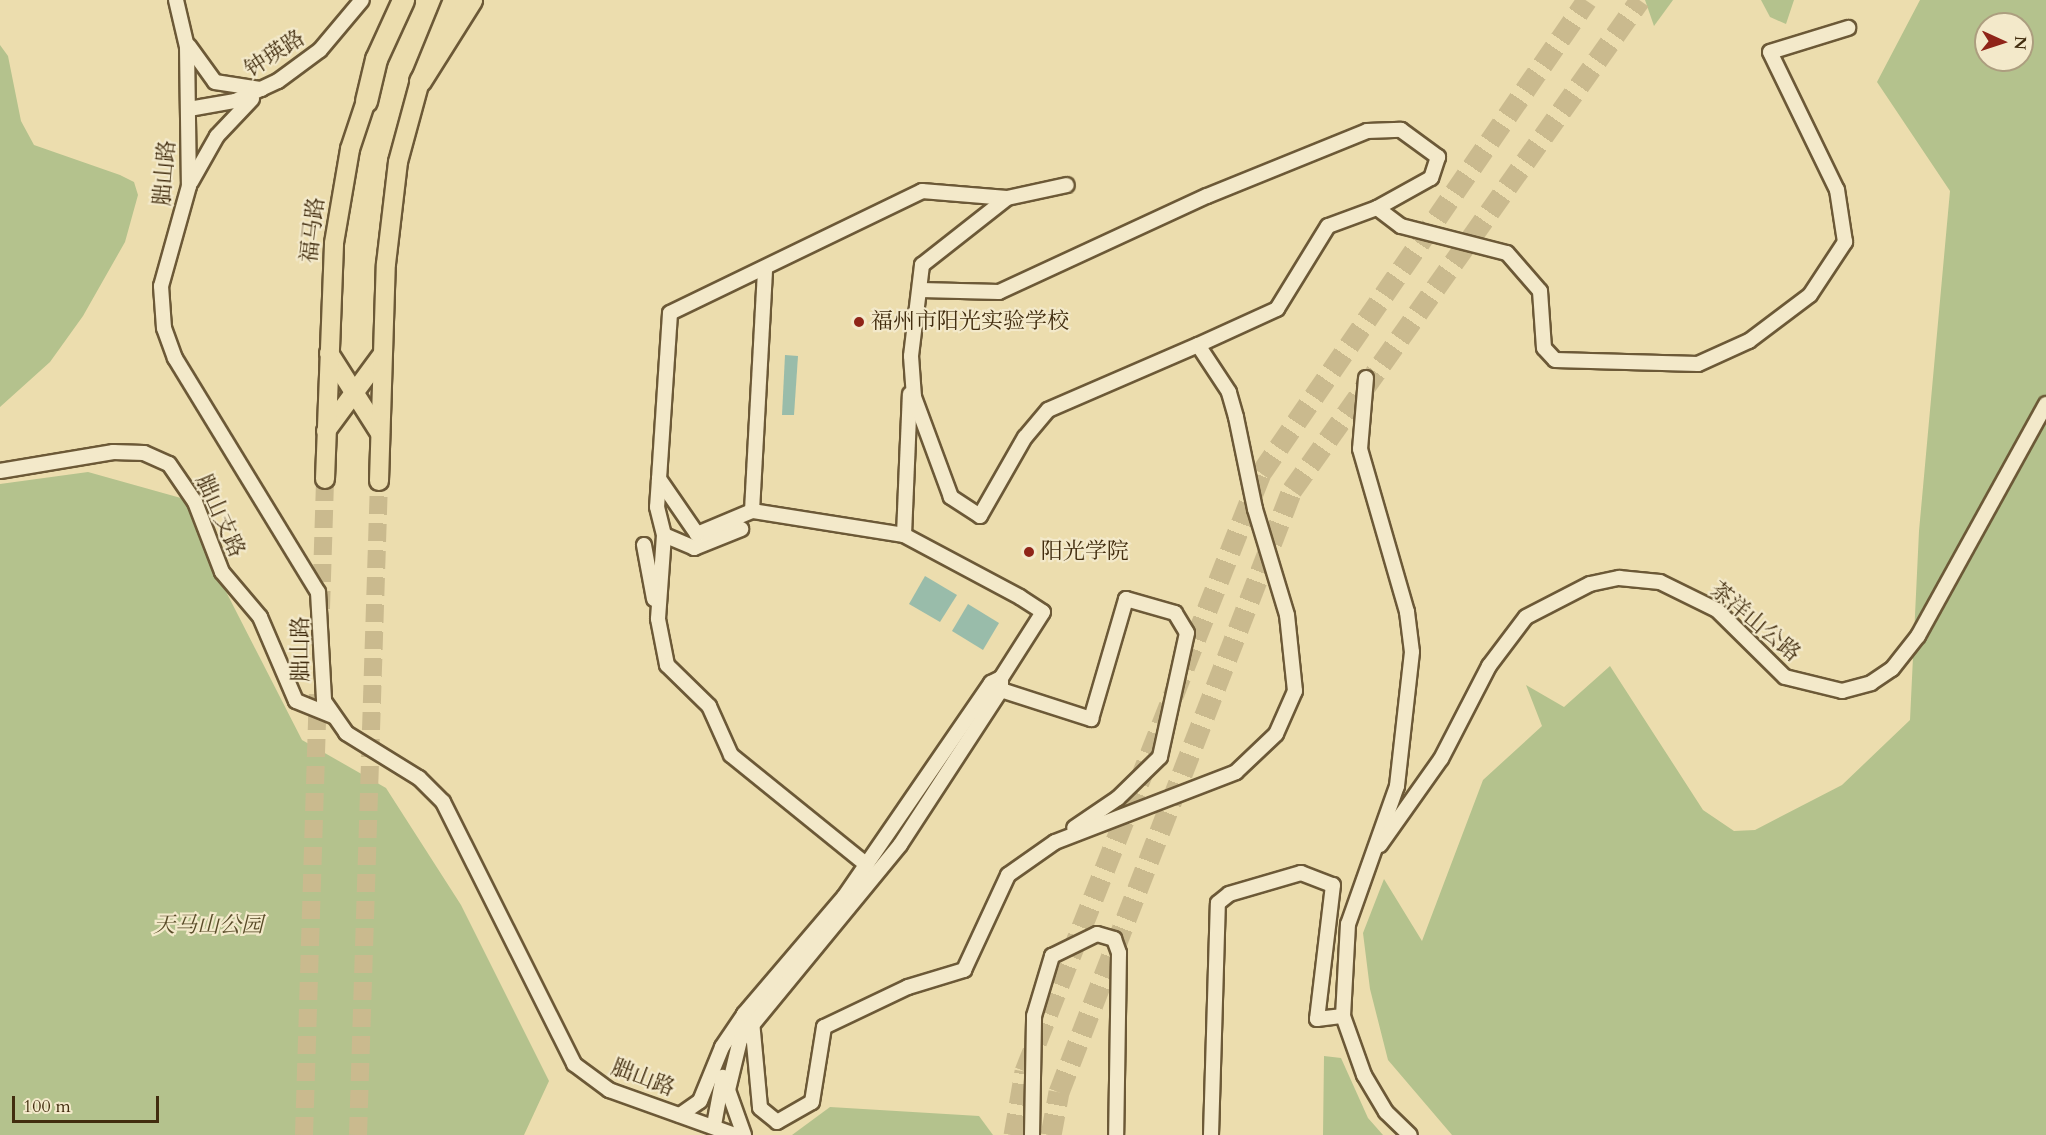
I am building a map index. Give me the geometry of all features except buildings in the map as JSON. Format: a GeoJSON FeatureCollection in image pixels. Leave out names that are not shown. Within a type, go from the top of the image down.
{"type":"FeatureCollection","features":[{"type":"Feature","properties":{"kind":"highway"},"geometry":{"type":"LineString","coordinates":[[366,101],[376,59],[403,0]]}},
{"type":"Feature","properties":{"kind":"highway"},"geometry":{"type":"LineString","coordinates":[[420,81],[471,0]]}},
{"type":"Feature","properties":{"kind":"main road","name":"福马路"},"geometry":{"type":"LineString","coordinates":[[325,479],[336,226],[366,101],[411,0]]}},
{"type":"Feature","properties":{"kind":"main road"},"geometry":{"type":"LineString","coordinates":[[379,482],[382,355],[398,162],[420,81],[453,0]]}},
{"type":"Feature","properties":{"kind":"main road"},"geometry":{"type":"LineString","coordinates":[[329,353],[356,372],[382,355]]}},
{"type":"Feature","properties":{"kind":"main road"},"geometry":{"type":"LineString","coordinates":[[329,353],[380,433]]}},
{"type":"Feature","properties":{"kind":"main road"},"geometry":{"type":"LineString","coordinates":[[326,431],[382,355]]}},
{"type":"Feature","properties":{"kind":"main road"},"geometry":{"type":"LineString","coordinates":[[326,431],[355,417],[369,421],[380,433]]}},
{"type":"Feature","properties":{"kind":"street"},"geometry":{"type":"LineString","coordinates":[[176,0],[186,37],[200,66],[215,82],[263,89]]}},
{"type":"Feature","properties":{"kind":"street","name":"钟瑛路"},"geometry":{"type":"LineString","coordinates":[[189,110],[263,89],[320,50],[362,0]]}},
{"type":"Feature","properties":{"kind":"street"},"geometry":{"type":"LineString","coordinates":[[1377,208],[1401,226],[1507,253],[1540,291],[1544,348],[1555,360],[1698,364],[1749,341],[1810,295],[1845,242],[1837,189],[1770,52],[1848,28]]}},
{"type":"Feature","properties":{"kind":"street","name":"胐山路"},"geometry":{"type":"LineString","coordinates":[[186,37],[189,186],[161,286],[164,328],[180,367],[318,592],[324,624],[321,691],[333,716],[346,734],[419,778],[443,802],[574,1064],[600,1086],[714,1125],[735,1135]]}},
{"type":"Feature","properties":{"kind":"street"},"geometry":{"type":"LineString","coordinates":[[189,186],[226,124],[263,89]]}},
{"type":"Feature","properties":{"kind":"street"},"geometry":{"type":"LineString","coordinates":[[911,356],[914,397],[951,497],[980,516],[1024,437],[1048,410],[1276,309],[1328,226],[1377,208],[1431,178],[1438,157],[1401,130],[1367,131],[1207,196],[999,292],[921,290]]}},
{"type":"Feature","properties":{"kind":"street"},"geometry":{"type":"LineString","coordinates":[[658,619],[664,535],[657,507],[670,314],[922,192],[1006,198],[1067,185]]}},
{"type":"Feature","properties":{"kind":"street"},"geometry":{"type":"LineString","coordinates":[[904,535],[911,356],[921,290],[922,265],[1006,198]]}},
{"type":"Feature","properties":{"kind":"street"},"geometry":{"type":"LineString","coordinates":[[752,511],[765,268]]}},
{"type":"Feature","properties":{"kind":"street"},"geometry":{"type":"LineString","coordinates":[[1055,842],[1236,772],[1276,734],[1295,691],[1287,615],[1255,509],[1229,392],[1198,345]]}},
{"type":"Feature","properties":{"kind":"street"},"geometry":{"type":"LineString","coordinates":[[1365,378],[1360,449],[1412,638],[1397,786],[1380,845],[1348,924],[1343,1016],[1364,1075],[1386,1112],[1410,1135]]}},
{"type":"Feature","properties":{"kind":"street","name":"茶洋山公路"},"geometry":{"type":"LineString","coordinates":[[1380,845],[1441,759],[1489,666],[1526,617],[1569,592],[1619,578],[1660,582],[1717,610],[1785,677],[1842,691],[1885,674],[1918,636],[2046,404]]}},
{"type":"Feature","properties":{"kind":"street","name":"胐山支路"},"geometry":{"type":"LineString","coordinates":[[0,471],[113,452],[144,453],[169,464],[195,502],[222,572],[260,617],[296,701],[333,716]]}},
{"type":"Feature","properties":{"kind":"street"},"geometry":{"type":"LineString","coordinates":[[660,479],[697,534],[752,511],[904,535],[1043,612],[1001,684]]}},
{"type":"Feature","properties":{"kind":"street"},"geometry":{"type":"LineString","coordinates":[[664,535],[694,548],[741,529]]}},
{"type":"Feature","properties":{"kind":"street"},"geometry":{"type":"LineString","coordinates":[[644,545],[667,664],[709,706],[731,755],[867,865]]}},
{"type":"Feature","properties":{"kind":"street"},"geometry":{"type":"LineString","coordinates":[[680,1115],[700,1101],[722,1073],[748,1018],[828,925],[900,833],[991,683],[1001,684],[1091,719],[1126,599],[1175,613],[1187,633],[1160,757],[1118,798],[1008,874],[964,969],[908,987],[824,1027],[812,1102],[777,1122],[760,1108],[748,1018]]}},
{"type":"Feature","properties":{"kind":"street"},"geometry":{"type":"LineString","coordinates":[[828,925],[867,865],[900,833]]}},
{"type":"Feature","properties":{"kind":"street"},"geometry":{"type":"LineString","coordinates":[[1211,1135],[1218,903],[1229,894],[1301,873],[1333,885],[1317,1019],[1343,1016]]}},
{"type":"Feature","properties":{"kind":"street"},"geometry":{"type":"LineString","coordinates":[[1032,1135],[1034,1016],[1052,956],[1097,934],[1114,939],[1119,953],[1116,1135]]}},
{"type":"Feature","properties":{"kind":"street"},"geometry":{"type":"LineString","coordinates":[[714,1125],[722,1073]]}},
{"type":"Feature","properties":{"kind":"street"},"geometry":{"type":"LineString","coordinates":[[722,1073],[744,1135]]}},
{"type":"Feature","properties":{"kind":"green space"},"geometry":{"type":"Polygon","coordinates":[[[1645,0],[1673,0],[1654,26],[1645,0]]]}},
{"type":"Feature","properties":{"kind":"green space"},"geometry":{"type":"Polygon","coordinates":[[[1761,0],[1794,0],[1786,24],[1770,17],[1761,0]]]}},
{"type":"Feature","properties":{"kind":"green space"},"geometry":{"type":"Polygon","coordinates":[[[1920,0],[2046,0],[2046,1135],[1452,1135],[1388,1060],[1370,989],[1363,933],[1384,879],[1422,941],[1483,780],[1542,726],[1526,685],[1564,707],[1610,666],[1703,810],[1734,831],[1755,830],[1842,785],[1910,720],[1919,531],[1950,191],[1877,82],[1920,0]]]}},
{"type":"Feature","properties":{"kind":"green space"},"geometry":{"type":"Polygon","coordinates":[[[0,45],[8,56],[21,121],[34,145],[120,175],[134,182],[138,195],[125,242],[83,316],[50,362],[0,407],[0,45]]]}},
{"type":"Feature","properties":{"kind":"green space","name":"天马山公园"},"geometry":{"type":"Polygon","coordinates":[[[88,472],[188,500],[216,572],[302,740],[386,788],[461,905],[549,1081],[524,1135],[0,1135],[0,484],[88,472]]]}},
{"type":"Feature","properties":{"kind":"green space"},"geometry":{"type":"Polygon","coordinates":[[[1324,1056],[1341,1058],[1368,1118],[1383,1135],[1323,1135],[1324,1056]]]}},
{"type":"Feature","properties":{"kind":"green space"},"geometry":{"type":"Polygon","coordinates":[[[830,1107],[979,1116],[993,1135],[792,1135],[830,1107]]]}},
{"type":"Feature","properties":{"kind":"shaded area"},"geometry":{"type":"Polygon","coordinates":[[[785,355],[798,356],[794,415],[782,415],[785,355]]]}},
{"type":"Feature","properties":{"kind":"shaded area"},"geometry":{"type":"Polygon","coordinates":[[[925,576],[957,595],[940,622],[909,604],[925,576]]]}},
{"type":"Feature","properties":{"kind":"shaded area"},"geometry":{"type":"Polygon","coordinates":[[[968,604],[999,623],[983,650],[952,631],[968,604]]]}},
{"type":"Feature","properties":{"kind":"tunnel"},"geometry":{"type":"LineString","coordinates":[[1014,1135],[1025,1071],[1261,473],[1587,0]]}},
{"type":"Feature","properties":{"kind":"tunnel"},"geometry":{"type":"LineString","coordinates":[[1051,1135],[1059,1092],[1292,490],[1640,0]]}},
{"type":"Feature","properties":{"kind":"tunnel"},"geometry":{"type":"LineString","coordinates":[[321,609],[325,479]]}},
{"type":"Feature","properties":{"kind":"tunnel"},"geometry":{"type":"LineString","coordinates":[[358,1135],[379,481]]}},
{"type":"Feature","properties":{"kind":"tunnel"},"geometry":{"type":"LineString","coordinates":[[304,1135],[318,694]]}},
{"type":"Feature","properties":{"kind":"place","name":"福州市阳光实验学校"},"geometry":{"type":"Point","coordinates":[859,322]}},
{"type":"Feature","properties":{"kind":"place","name":"阳光学院"},"geometry":{"type":"Point","coordinates":[1029,552]}}]}
